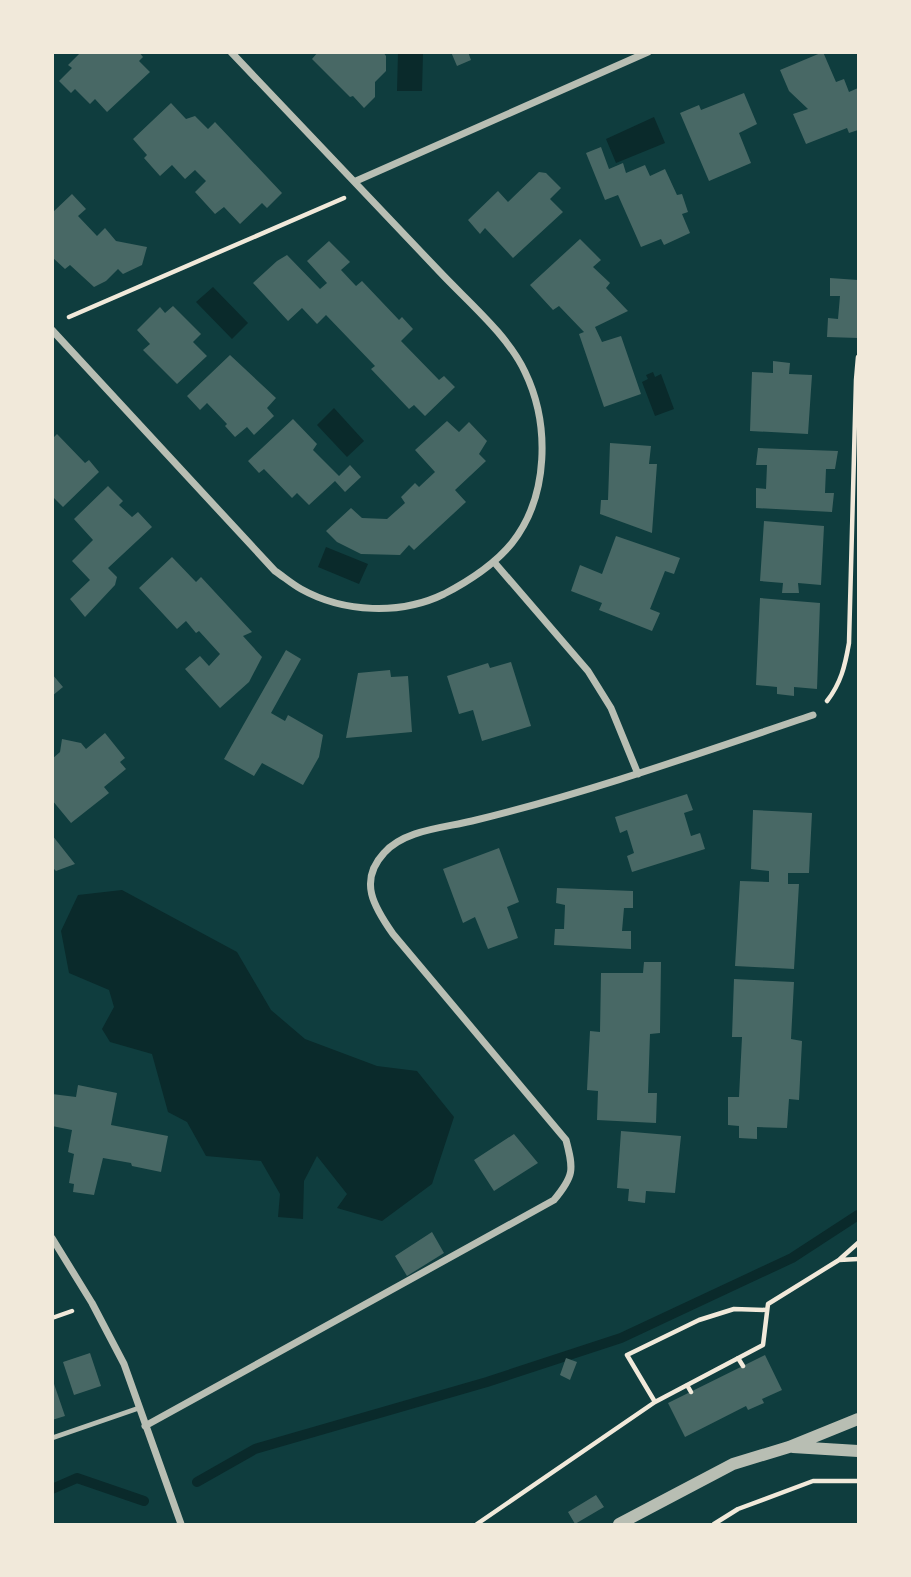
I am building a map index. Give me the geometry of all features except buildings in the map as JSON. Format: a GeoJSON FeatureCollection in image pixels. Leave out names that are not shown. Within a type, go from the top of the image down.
{"type":"FeatureCollection","features":[{"type":"Feature","properties":{"kind":"street"},"geometry":{"type":"LineString","coordinates":[[52,330],[275,571],[301,589],[326,600],[353,606],[382,609],[408,606],[435,598],[461,585],[494,562],[513,542],[528,515],[540,480],[542,439],[537,404],[525,370],[503,340],[356,181],[231,52]]}},
{"type":"Feature","properties":{"kind":"street"},"geometry":{"type":"LineString","coordinates":[[356,181],[648,52]]}},
{"type":"Feature","properties":{"kind":"street"},"geometry":{"type":"LineString","coordinates":[[494,562],[588,671],[611,708],[638,774]]}},
{"type":"Feature","properties":{"kind":"street"},"geometry":{"type":"LineString","coordinates":[[145,1426],[554,1200],[569,1182],[572,1162],[566,1140],[377,911],[370,890],[371,871],[384,853],[401,838],[522,809],[638,774],[813,715]]}},
{"type":"Feature","properties":{"kind":"street"},"geometry":{"type":"LineString","coordinates":[[52,1238],[92,1303],[124,1364],[181,1524]]}},
{"type":"Feature","properties":{"kind":"street"},"geometry":{"type":"LineString","coordinates":[[619,1524],[733,1464],[789,1447],[859,1419]]}},
{"type":"Feature","properties":{"kind":"street"},"geometry":{"type":"LineString","coordinates":[[789,1447],[859,1451]]}},
{"type":"Feature","properties":{"kind":"lane"},"geometry":{"type":"LineString","coordinates":[[52,1438],[139,1408]]}},
{"type":"Feature","properties":{"kind":"path"},"geometry":{"type":"LineString","coordinates":[[60,321],[363,190]]}},
{"type":"Feature","properties":{"kind":"path"},"geometry":{"type":"LineString","coordinates":[[813,715],[837,689],[844,671],[849,643],[856,380],[859,358]]}},
{"type":"Feature","properties":{"kind":"path"},"geometry":{"type":"LineString","coordinates":[[477,1524],[655,1402],[763,1345],[768,1304],[839,1260],[859,1243]]}},
{"type":"Feature","properties":{"kind":"path"},"geometry":{"type":"LineString","coordinates":[[839,1260],[859,1259]]}},
{"type":"Feature","properties":{"kind":"path"},"geometry":{"type":"LineString","coordinates":[[655,1402],[627,1355],[699,1320],[734,1309],[767,1310]]}},
{"type":"Feature","properties":{"kind":"path"},"geometry":{"type":"LineString","coordinates":[[738,1358],[743,1366]]}},
{"type":"Feature","properties":{"kind":"path"},"geometry":{"type":"LineString","coordinates":[[687,1385],[691,1392]]}},
{"type":"Feature","properties":{"kind":"path"},"geometry":{"type":"LineString","coordinates":[[714,1524],[737,1509],[813,1480],[859,1481]]}},
{"type":"Feature","properties":{"kind":"water"},"geometry":{"type":"Polygon","coordinates":[[[398,53],[423,53],[422,91],[397,91],[398,53]]]}},
{"type":"Feature","properties":{"kind":"water"},"geometry":{"type":"Polygon","coordinates":[[[654,117],[665,143],[616,163],[606,139],[654,117]]]}},
{"type":"Feature","properties":{"kind":"water"},"geometry":{"type":"Polygon","coordinates":[[[213,287],[248,323],[232,339],[196,302],[213,287]]]}},
{"type":"Feature","properties":{"kind":"water"},"geometry":{"type":"Polygon","coordinates":[[[653,372],[655,377],[661,374],[674,409],[655,416],[642,382],[648,379],[646,375],[653,372]]]}},
{"type":"Feature","properties":{"kind":"water"},"geometry":{"type":"Polygon","coordinates":[[[334,408],[364,441],[347,457],[317,425],[334,408]]]}},
{"type":"Feature","properties":{"kind":"water"},"geometry":{"type":"Polygon","coordinates":[[[326,547],[368,564],[359,584],[318,567],[326,547]]]}},
{"type":"Feature","properties":{"kind":"water"},"geometry":{"type":"Polygon","coordinates":[[[122,890],[237,952],[271,1010],[305,1039],[377,1066],[417,1071],[454,1117],[432,1184],[382,1221],[337,1208],[347,1194],[317,1156],[304,1181],[303,1219],[278,1217],[280,1194],[261,1161],[206,1156],[187,1122],[168,1112],[152,1054],[110,1042],[102,1029],[114,1007],[109,990],[69,973],[61,931],[78,895],[122,890]]]}},
{"type":"Feature","properties":{"kind":"waterway"},"geometry":{"type":"LineString","coordinates":[[197,1482],[255,1449],[487,1382],[621,1338],[792,1258],[858,1215]]}},
{"type":"Feature","properties":{"kind":"waterway"},"geometry":{"type":"LineString","coordinates":[[52,1489],[77,1478],[144,1501]]}}]}
